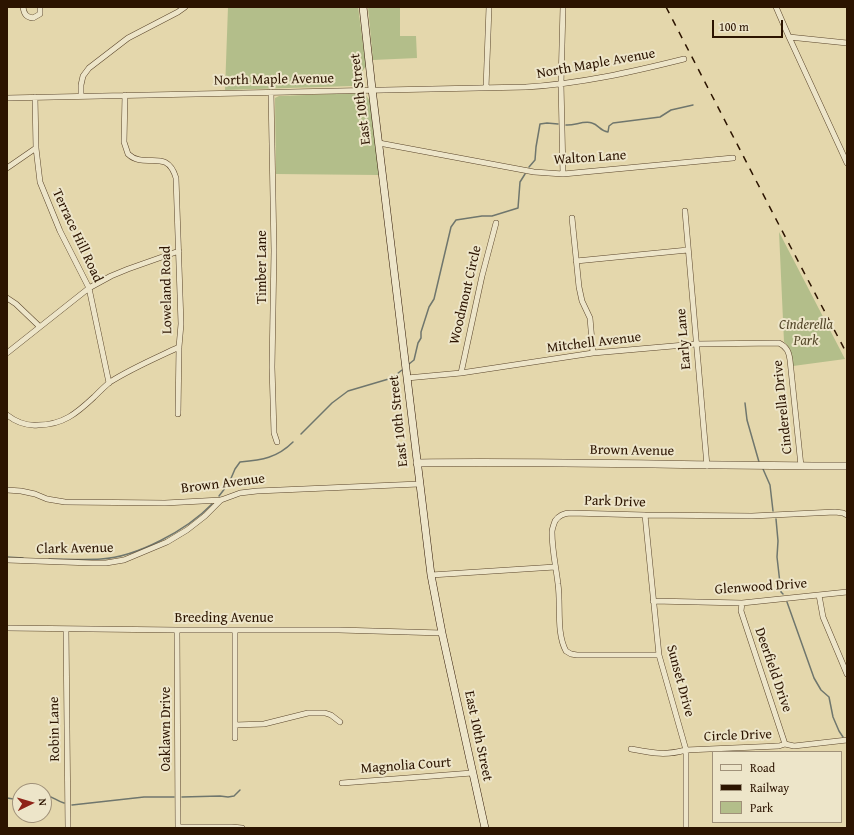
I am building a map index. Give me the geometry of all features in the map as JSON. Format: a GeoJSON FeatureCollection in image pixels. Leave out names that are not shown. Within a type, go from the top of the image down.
{"type":"FeatureCollection","features":[{"type":"Feature","properties":{"kind":"main road","name":"East 10th Street"},"geometry":{"type":"LineString","coordinates":[[363,7],[431,575],[442,633],[485,828]]}},
{"type":"Feature","properties":{"kind":"main road","name":"Brown Avenue"},"geometry":{"type":"LineString","coordinates":[[417,463],[516,462],[707,466],[847,466]]}},
{"type":"Feature","properties":{"kind":"street"},"geometry":{"type":"LineString","coordinates":[[23,7],[23,12],[29,18],[33,18],[40,14],[40,7]]}},
{"type":"Feature","properties":{"kind":"street"},"geometry":{"type":"LineString","coordinates":[[80,96],[82,80],[89,68],[128,38],[186,7]]}},
{"type":"Feature","properties":{"kind":"street"},"geometry":{"type":"LineString","coordinates":[[486,88],[489,7]]}},
{"type":"Feature","properties":{"kind":"street"},"geometry":{"type":"LineString","coordinates":[[562,7],[561,84],[563,174]]}},
{"type":"Feature","properties":{"kind":"street"},"geometry":{"type":"LineString","coordinates":[[776,7],[847,163]]}},
{"type":"Feature","properties":{"kind":"street"},"geometry":{"type":"LineString","coordinates":[[789,37],[847,43]]}},
{"type":"Feature","properties":{"kind":"street","name":"North Maple Avenue"},"geometry":{"type":"LineString","coordinates":[[7,98],[526,87],[561,84],[643,69],[684,59]]}},
{"type":"Feature","properties":{"kind":"street","name":"Timber Lane"},"geometry":{"type":"LineString","coordinates":[[271,92],[274,251],[272,367],[274,433],[277,442]]}},
{"type":"Feature","properties":{"kind":"street","name":"Loweland Road"},"geometry":{"type":"LineString","coordinates":[[7,415],[23,424],[32,426],[47,425],[59,422],[71,416],[109,383],[179,347],[181,324],[176,178],[167,162],[136,159],[128,154],[124,142],[124,95]]}},
{"type":"Feature","properties":{"kind":"street","name":"Terrace Hill Road"},"geometry":{"type":"LineString","coordinates":[[35,97],[36,148],[40,182],[60,231],[88,288],[109,383]]}},
{"type":"Feature","properties":{"kind":"street","name":"Walton Lane"},"geometry":{"type":"LineString","coordinates":[[379,143],[534,172],[563,174],[733,158]]}},
{"type":"Feature","properties":{"kind":"street"},"geometry":{"type":"LineString","coordinates":[[7,168],[36,148]]}},
{"type":"Feature","properties":{"kind":"street","name":"Early Lane"},"geometry":{"type":"LineString","coordinates":[[685,211],[707,466]]}},
{"type":"Feature","properties":{"kind":"street"},"geometry":{"type":"LineString","coordinates":[[572,218],[578,287],[582,301],[590,318],[593,353]]}},
{"type":"Feature","properties":{"kind":"street","name":"Woodmont Circle"},"geometry":{"type":"LineString","coordinates":[[461,373],[482,276],[496,223]]}},
{"type":"Feature","properties":{"kind":"street"},"geometry":{"type":"LineString","coordinates":[[576,261],[688,250]]}},
{"type":"Feature","properties":{"kind":"street"},"geometry":{"type":"LineString","coordinates":[[7,353],[38,326],[88,288],[122,272],[178,251]]}},
{"type":"Feature","properties":{"kind":"street"},"geometry":{"type":"LineString","coordinates":[[7,298],[16,304],[38,326]]}},
{"type":"Feature","properties":{"kind":"street","name":"Mitchell Avenue"},"geometry":{"type":"LineString","coordinates":[[407,378],[461,373],[593,353],[696,344],[779,343],[785,346]]}},
{"type":"Feature","properties":{"kind":"street","name":"Cinderella Drive"},"geometry":{"type":"LineString","coordinates":[[785,346],[789,352],[801,466]]}},
{"type":"Feature","properties":{"kind":"street"},"geometry":{"type":"LineString","coordinates":[[178,414],[179,347]]}},
{"type":"Feature","properties":{"kind":"street","name":"Brown Avenue"},"geometry":{"type":"LineString","coordinates":[[7,490],[28,492],[47,499],[65,502],[166,503],[221,500],[240,493],[257,491],[419,484]]}},
{"type":"Feature","properties":{"kind":"street","name":"Clark Avenue"},"geometry":{"type":"LineString","coordinates":[[7,560],[92,563],[106,563],[124,560],[167,542],[187,530],[205,516],[221,500]]}},
{"type":"Feature","properties":{"kind":"street","name":"Park Drive"},"geometry":{"type":"LineString","coordinates":[[555,567],[552,531],[555,521],[565,513],[752,516],[835,512],[847,515]]}},
{"type":"Feature","properties":{"kind":"street","name":"Sunset Drive"},"geometry":{"type":"LineString","coordinates":[[645,515],[659,655],[686,750],[686,828]]}},
{"type":"Feature","properties":{"kind":"street"},"geometry":{"type":"LineString","coordinates":[[431,575],[555,567],[558,585],[561,638],[566,651],[577,655],[659,655]]}},
{"type":"Feature","properties":{"kind":"street","name":"Glenwood Drive"},"geometry":{"type":"LineString","coordinates":[[653,601],[742,603],[847,592]]}},
{"type":"Feature","properties":{"kind":"street"},"geometry":{"type":"LineString","coordinates":[[819,595],[823,616],[847,674]]}},
{"type":"Feature","properties":{"kind":"street","name":"Deerfield Drive"},"geometry":{"type":"LineString","coordinates":[[742,603],[741,611],[785,744]]}},
{"type":"Feature","properties":{"kind":"street","name":"Breeding Avenue"},"geometry":{"type":"LineString","coordinates":[[7,628],[339,630],[442,633]]}},
{"type":"Feature","properties":{"kind":"street","name":"Robin Lane"},"geometry":{"type":"LineString","coordinates":[[66,629],[68,828]]}},
{"type":"Feature","properties":{"kind":"street","name":"Oaklawn Drive"},"geometry":{"type":"LineString","coordinates":[[178,630],[178,828]]}},
{"type":"Feature","properties":{"kind":"street"},"geometry":{"type":"LineString","coordinates":[[235,630],[235,738]]}},
{"type":"Feature","properties":{"kind":"street"},"geometry":{"type":"LineString","coordinates":[[235,725],[264,724],[308,713],[325,713],[331,715],[340,722]]}},
{"type":"Feature","properties":{"kind":"street","name":"Circle Drive"},"geometry":{"type":"LineString","coordinates":[[631,749],[662,754],[672,754],[686,750],[779,746],[785,744],[794,746],[847,740]]}},
{"type":"Feature","properties":{"kind":"street","name":"Magnolia Court"},"geometry":{"type":"LineString","coordinates":[[342,783],[472,773]]}},
{"type":"Feature","properties":{"kind":"street"},"geometry":{"type":"LineString","coordinates":[[178,828],[242,828]]}},
{"type":"Feature","properties":{"kind":"green space"},"geometry":{"type":"Polygon","coordinates":[[[228,7],[358,7],[366,66],[352,86],[225,90],[228,7]]]}},
{"type":"Feature","properties":{"kind":"green space"},"geometry":{"type":"Polygon","coordinates":[[[368,7],[400,7],[400,36],[416,36],[417,58],[373,60],[368,7]]]}},
{"type":"Feature","properties":{"kind":"green space"},"geometry":{"type":"Polygon","coordinates":[[[365,94],[370,101],[379,175],[276,174],[275,98],[279,96],[365,94]]]}},
{"type":"Feature","properties":{"kind":"green space","name":"Cinderella Park"},"geometry":{"type":"Polygon","coordinates":[[[779,232],[845,359],[793,366],[790,350],[784,342],[779,232]]]}},
{"type":"Feature","properties":{"kind":"waterway"},"geometry":{"type":"LineString","coordinates":[[566,125],[589,122],[608,132],[609,126],[613,123],[660,117],[671,110],[693,105]]}},
{"type":"Feature","properties":{"kind":"waterway"},"geometry":{"type":"LineString","coordinates":[[529,167],[535,160],[540,124],[558,124]]}},
{"type":"Feature","properties":{"kind":"waterway"},"geometry":{"type":"LineString","coordinates":[[409,364],[414,360],[429,307],[434,299],[451,227],[456,220],[492,216],[518,208],[520,182],[525,174]]}},
{"type":"Feature","properties":{"kind":"waterway"},"geometry":{"type":"LineString","coordinates":[[301,434],[332,403],[348,391],[392,378],[402,370]]}},
{"type":"Feature","properties":{"kind":"waterway"},"geometry":{"type":"LineString","coordinates":[[745,403],[747,420],[759,462]]}},
{"type":"Feature","properties":{"kind":"waterway"},"geometry":{"type":"LineString","coordinates":[[219,496],[229,483],[240,462],[275,455],[293,442]]}},
{"type":"Feature","properties":{"kind":"waterway"},"geometry":{"type":"LineString","coordinates":[[763,469],[770,485],[773,511]]}},
{"type":"Feature","properties":{"kind":"waterway"},"geometry":{"type":"LineString","coordinates":[[49,559],[101,559],[115,557],[145,548],[189,523],[202,514],[212,504]]}},
{"type":"Feature","properties":{"kind":"waterway"},"geometry":{"type":"LineString","coordinates":[[776,519],[778,541],[777,557],[781,592],[783,594]]}},
{"type":"Feature","properties":{"kind":"waterway"},"geometry":{"type":"LineString","coordinates":[[7,557],[23,558]]}},
{"type":"Feature","properties":{"kind":"waterway"},"geometry":{"type":"LineString","coordinates":[[787,602],[814,678],[821,690],[829,697],[833,717],[843,737]]}},
{"type":"Feature","properties":{"kind":"waterway"},"geometry":{"type":"LineString","coordinates":[[182,797],[228,797],[234,796],[240,790]]}},
{"type":"Feature","properties":{"kind":"waterway"},"geometry":{"type":"LineString","coordinates":[[52,797],[64,803]]}},
{"type":"Feature","properties":{"kind":"waterway"},"geometry":{"type":"LineString","coordinates":[[72,805],[144,797],[174,797]]}},
{"type":"Feature","properties":{"kind":"waterway"},"geometry":{"type":"LineString","coordinates":[[7,798],[12,799]]}},
{"type":"Feature","properties":{"kind":"railway"},"geometry":{"type":"LineString","coordinates":[[666,7],[847,354]]}}]}
